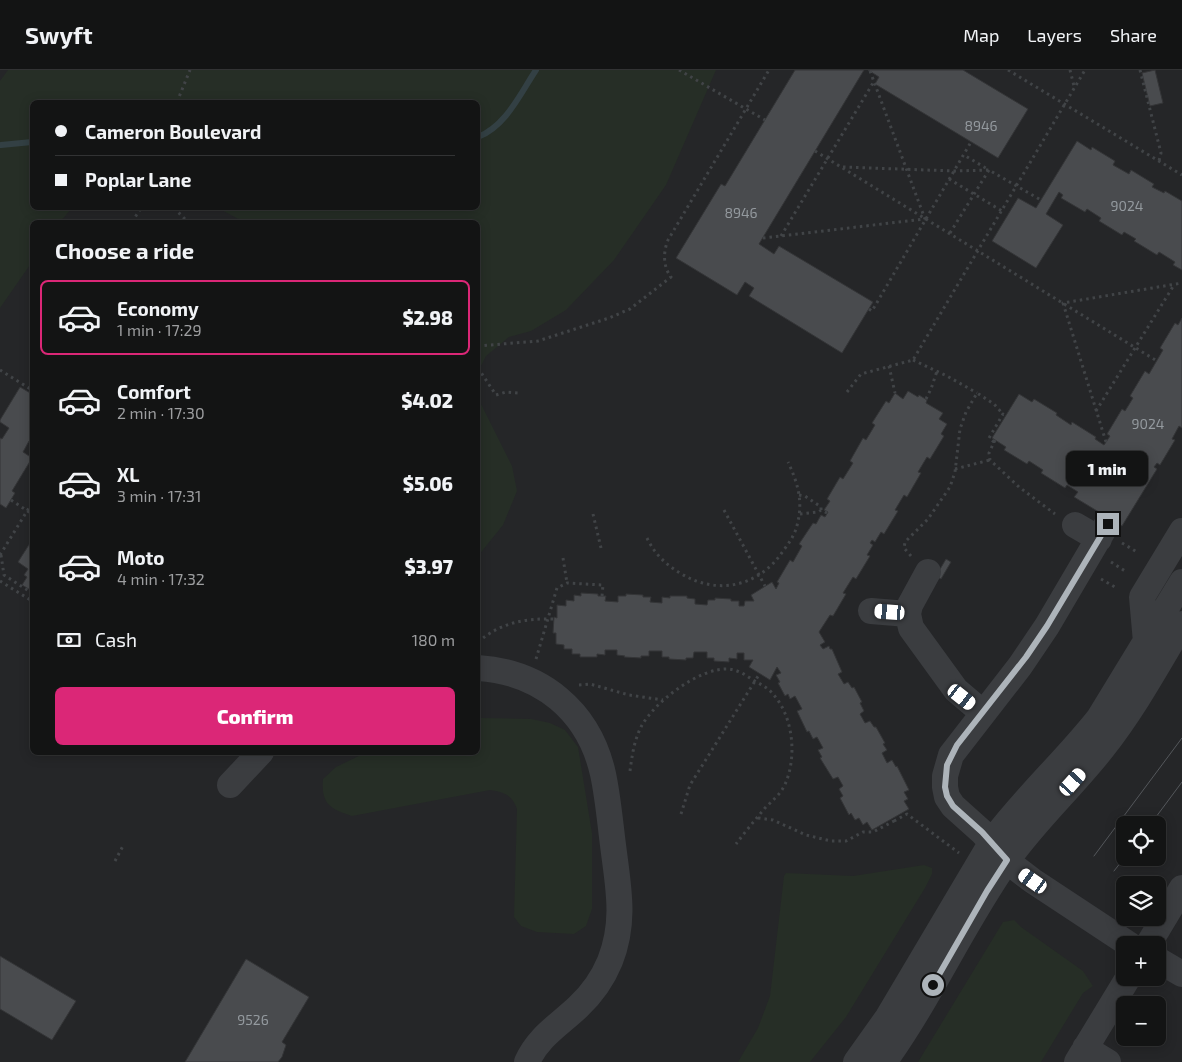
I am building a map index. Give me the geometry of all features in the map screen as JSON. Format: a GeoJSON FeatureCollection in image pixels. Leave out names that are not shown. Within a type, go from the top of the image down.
{"type":"FeatureCollection","features":[{"type":"Feature","properties":{"kind":"street"},"geometry":{"type":"LineString","coordinates":[[1075,525],[1103,532],[1033,648],[951,755],[945,776],[945,787],[947,796],[953,806],[1028,878],[1116,936]]}},
{"type":"Feature","properties":{"kind":"street"},"geometry":{"type":"LineString","coordinates":[[1165,644],[1142,597],[1182,530]]}},
{"type":"Feature","properties":{"kind":"street"},"geometry":{"type":"LineString","coordinates":[[923,566],[908,614],[911,628],[956,690],[983,713]]}},
{"type":"Feature","properties":{"kind":"street"},"geometry":{"type":"LineString","coordinates":[[1165,644],[1182,582]]}},
{"type":"Feature","properties":{"kind":"street"},"geometry":{"type":"LineString","coordinates":[[871,611],[908,614]]}},
{"type":"Feature","properties":{"kind":"street"},"geometry":{"type":"LineString","coordinates":[[856,1062],[999,851],[1028,832],[1102,749],[1124,719],[1165,644],[1182,624]]}},
{"type":"Feature","properties":{"kind":"street"},"geometry":{"type":"LineString","coordinates":[[480,668],[510,672],[537,683],[566,704],[586,730],[596,751],[603,774],[617,876],[620,921],[614,947],[605,971],[585,1000],[544,1036],[527,1062]]}},
{"type":"Feature","properties":{"kind":"street"},"geometry":{"type":"LineString","coordinates":[[230,786],[258,755]]}},
{"type":"Feature","properties":{"kind":"street"},"geometry":{"type":"LineString","coordinates":[[884,1062],[912,1020],[987,891],[999,851]]}},
{"type":"Feature","properties":{"kind":"street"},"geometry":{"type":"LineString","coordinates":[[1153,936],[1182,888]]}},
{"type":"Feature","properties":{"kind":"street"},"geometry":{"type":"LineString","coordinates":[[1166,965],[1182,974]]}},
{"type":"Feature","properties":{"kind":"street"},"geometry":{"type":"LineString","coordinates":[[1108,1062],[1081,1055],[1123,986]]}},
{"type":"Feature","properties":{"kind":"path"},"geometry":{"type":"LineString","coordinates":[[178,100],[190,70]]}},
{"type":"Feature","properties":{"kind":"path"},"geometry":{"type":"LineString","coordinates":[[679,70],[765,120]]}},
{"type":"Feature","properties":{"kind":"path"},"geometry":{"type":"LineString","coordinates":[[480,346],[538,341],[609,318],[630,308],[671,277],[665,263],[666,245],[769,70]]}},
{"type":"Feature","properties":{"kind":"path"},"geometry":{"type":"LineString","coordinates":[[1008,70],[1182,175]]}},
{"type":"Feature","properties":{"kind":"path"},"geometry":{"type":"LineString","coordinates":[[1070,70],[1074,87]]}},
{"type":"Feature","properties":{"kind":"path"},"geometry":{"type":"LineString","coordinates":[[913,360],[1085,70]]}},
{"type":"Feature","properties":{"kind":"path"},"geometry":{"type":"LineString","coordinates":[[1140,70],[1161,153],[1159,161]]}},
{"type":"Feature","properties":{"kind":"path"},"geometry":{"type":"LineString","coordinates":[[870,71],[925,219]]}},
{"type":"Feature","properties":{"kind":"path"},"geometry":{"type":"LineString","coordinates":[[781,236],[874,82]]}},
{"type":"Feature","properties":{"kind":"path"},"geometry":{"type":"LineString","coordinates":[[869,309],[872,311],[971,142]]}},
{"type":"Feature","properties":{"kind":"path"},"geometry":{"type":"LineString","coordinates":[[815,151],[1157,361]]}},
{"type":"Feature","properties":{"kind":"path"},"geometry":{"type":"LineString","coordinates":[[964,155],[1041,200]]}},
{"type":"Feature","properties":{"kind":"path"},"geometry":{"type":"LineString","coordinates":[[842,167],[954,171],[989,170]]}},
{"type":"Feature","properties":{"kind":"path"},"geometry":{"type":"LineString","coordinates":[[950,233],[989,170]]}},
{"type":"Feature","properties":{"kind":"path"},"geometry":{"type":"LineString","coordinates":[[949,180],[1002,211]]}},
{"type":"Feature","properties":{"kind":"path"},"geometry":{"type":"LineString","coordinates":[[176,210],[186,220]]}},
{"type":"Feature","properties":{"kind":"path"},"geometry":{"type":"LineString","coordinates":[[763,238],[925,219]]}},
{"type":"Feature","properties":{"kind":"path"},"geometry":{"type":"LineString","coordinates":[[1063,303],[1182,283]]}},
{"type":"Feature","properties":{"kind":"path"},"geometry":{"type":"LineString","coordinates":[[1096,411],[1174,284]]}},
{"type":"Feature","properties":{"kind":"path"},"geometry":{"type":"LineString","coordinates":[[1063,303],[1106,442]]}},
{"type":"Feature","properties":{"kind":"path"},"geometry":{"type":"LineString","coordinates":[[847,392],[858,376],[913,360],[977,393],[994,404],[1004,415],[989,438],[995,441],[988,455],[990,460],[1019,487],[1052,512]]}},
{"type":"Feature","properties":{"kind":"path"},"geometry":{"type":"LineString","coordinates":[[889,366],[895,394]]}},
{"type":"Feature","properties":{"kind":"path"},"geometry":{"type":"LineString","coordinates":[[0,370],[30,389]]}},
{"type":"Feature","properties":{"kind":"path"},"geometry":{"type":"LineString","coordinates":[[480,371],[496,394],[506,392],[519,393]]}},
{"type":"Feature","properties":{"kind":"path"},"geometry":{"type":"LineString","coordinates":[[926,399],[932,389],[936,371]]}},
{"type":"Feature","properties":{"kind":"path"},"geometry":{"type":"LineString","coordinates":[[923,566],[904,548],[906,542],[928,519],[954,479],[960,429],[966,412],[977,393]]}},
{"type":"Feature","properties":{"kind":"path"},"geometry":{"type":"LineString","coordinates":[[956,469],[990,460]]}},
{"type":"Feature","properties":{"kind":"path"},"geometry":{"type":"LineString","coordinates":[[647,538],[655,552],[666,564],[694,581],[709,585],[728,586],[743,582],[759,574],[774,564],[790,542],[797,527],[800,514],[799,495],[796,479],[788,462]]}},
{"type":"Feature","properties":{"kind":"path"},"geometry":{"type":"LineString","coordinates":[[799,495],[804,496],[827,513]]}},
{"type":"Feature","properties":{"kind":"path"},"geometry":{"type":"LineString","coordinates":[[11,500],[28,511]]}},
{"type":"Feature","properties":{"kind":"path"},"geometry":{"type":"LineString","coordinates":[[30,507],[0,555],[4,575],[30,592]]}},
{"type":"Feature","properties":{"kind":"path"},"geometry":{"type":"LineString","coordinates":[[724,510],[765,586]]}},
{"type":"Feature","properties":{"kind":"path"},"geometry":{"type":"LineString","coordinates":[[800,514],[821,510]]}},
{"type":"Feature","properties":{"kind":"path"},"geometry":{"type":"LineString","coordinates":[[593,514],[602,548]]}},
{"type":"Feature","properties":{"kind":"path"},"geometry":{"type":"LineString","coordinates":[[563,558],[567,583]]}},
{"type":"Feature","properties":{"kind":"path"},"geometry":{"type":"LineString","coordinates":[[0,581],[30,600]]}},
{"type":"Feature","properties":{"kind":"path"},"geometry":{"type":"LineString","coordinates":[[535,664],[558,588],[567,583],[603,585],[602,596]]}},
{"type":"Feature","properties":{"kind":"path"},"geometry":{"type":"LineString","coordinates":[[480,640],[486,635],[510,623],[526,620],[554,619]]}},
{"type":"Feature","properties":{"kind":"path"},"geometry":{"type":"LineString","coordinates":[[630,771],[634,746],[641,727],[651,712],[664,700],[699,676],[711,671],[735,670],[768,689],[775,696],[791,731],[791,768],[780,793],[736,844]]}},
{"type":"Feature","properties":{"kind":"path"},"geometry":{"type":"LineString","coordinates":[[681,814],[690,785],[760,673]]}},
{"type":"Feature","properties":{"kind":"path"},"geometry":{"type":"LineString","coordinates":[[575,685],[590,684],[629,695],[664,700]]}},
{"type":"Feature","properties":{"kind":"path"},"geometry":{"type":"LineString","coordinates":[[757,818],[773,820],[812,837],[831,841],[846,841],[863,832],[873,832],[893,819],[907,814],[959,853]]}},
{"type":"Feature","properties":{"kind":"path"},"geometry":{"type":"LineString","coordinates":[[115,861],[124,844]]}},
{"type":"Feature","properties":{"kind":"shaded area"},"geometry":{"type":"Polygon","coordinates":[[[0,70],[1182,70],[1182,1062],[0,1062],[0,70]]]}},
{"type":"Feature","properties":{"kind":"shaded area"},"geometry":{"type":"Polygon","coordinates":[[[8,70],[716,70],[666,185],[614,260],[566,310],[531,331],[509,337],[486,356],[480,368],[480,220],[240,220],[222,210],[480,210],[480,100],[30,100],[30,210],[70,210],[62,220],[30,220],[30,265],[0,308],[0,81],[8,70]]]}},
{"type":"Feature","properties":{"kind":"shaded area"},"geometry":{"type":"Polygon","coordinates":[[[480,402],[512,466],[517,491],[503,525],[480,554],[480,402]]]}},
{"type":"Feature","properties":{"kind":"shaded area"},"geometry":{"type":"Polygon","coordinates":[[[480,718],[531,719],[550,723],[565,730],[578,747],[592,833],[592,909],[586,926],[574,934],[537,932],[521,926],[514,917],[517,809],[513,800],[507,795],[490,790],[352,816],[338,811],[325,800],[323,779],[336,767],[361,755],[480,755],[480,718]]]}},
{"type":"Feature","properties":{"kind":"shaded area"},"geometry":{"type":"Polygon","coordinates":[[[924,865],[932,868],[932,874],[925,888],[846,1017],[810,1062],[738,1062],[758,1028],[770,996],[784,876],[786,873],[853,876],[924,865]]]}},
{"type":"Feature","properties":{"kind":"shaded area"},"geometry":{"type":"Polygon","coordinates":[[[1014,920],[1083,971],[1093,986],[1083,993],[1041,1062],[918,1062],[1003,922],[1014,920]]]}},
{"type":"Feature","properties":{"kind":"building"},"geometry":{"type":"Polygon","coordinates":[[[795,70],[864,70],[759,244],[774,254],[779,246],[873,302],[842,353],[749,296],[754,288],[745,282],[737,295],[676,258],[721,184],[725,186],[795,70]]]}},
{"type":"Feature","properties":{"kind":"building"},"geometry":{"type":"Polygon","coordinates":[[[868,70],[963,70],[1028,109],[998,158],[875,84],[879,77],[868,70]]]}},
{"type":"Feature","properties":{"kind":"building"},"geometry":{"type":"Polygon","coordinates":[[[1155,70],[1163,103],[1150,106],[1142,73],[1155,70]]]}},
{"type":"Feature","properties":{"kind":"building"},"geometry":{"type":"Polygon","coordinates":[[[1077,141],[1091,150],[1092,147],[1115,161],[1113,165],[1129,174],[1131,170],[1154,184],[1152,187],[1164,193],[1165,191],[1182,201],[1182,270],[1173,265],[1175,262],[1159,252],[1157,255],[1134,241],[1136,239],[1124,232],[1122,235],[1099,221],[1101,218],[1087,209],[1085,212],[1061,198],[1063,195],[1059,192],[1046,214],[1063,225],[1036,268],[992,241],[1018,198],[1036,208],[1077,141]]]}},
{"type":"Feature","properties":{"kind":"building"},"geometry":{"type":"Polygon","coordinates":[[[1182,318],[1182,428],[1179,426],[1172,439],[1175,440],[1160,465],[1157,463],[1154,467],[1157,469],[1122,526],[1074,497],[1078,492],[1067,485],[1065,488],[1041,473],[1043,470],[1029,461],[1027,464],[1004,450],[1006,447],[992,438],[1019,394],[1032,402],[1034,399],[1057,413],[1056,415],[1071,425],[1072,422],[1096,437],[1095,439],[1104,445],[1110,436],[1107,434],[1122,409],[1125,411],[1133,398],[1130,396],[1145,371],[1149,374],[1163,350],[1160,348],[1175,323],[1178,325],[1182,318]]]}},
{"type":"Feature","properties":{"kind":"building"},"geometry":{"type":"Polygon","coordinates":[[[20,387],[30,393],[30,442],[23,452],[30,457],[30,461],[12,491],[15,493],[6,508],[0,504],[0,438],[2,439],[9,428],[0,420],[20,387]]]}},
{"type":"Feature","properties":{"kind":"building"},"geometry":{"type":"Polygon","coordinates":[[[908,391],[927,400],[926,403],[943,413],[939,419],[947,424],[941,434],[944,436],[930,459],[927,457],[918,472],[921,473],[907,497],[904,495],[895,510],[898,511],[884,534],[881,532],[875,542],[872,540],[870,543],[873,545],[867,555],[870,556],[856,579],[853,577],[843,593],[846,594],[833,616],[830,615],[819,632],[825,642],[820,645],[823,649],[829,646],[832,649],[842,672],[838,674],[844,684],[848,682],[852,688],[854,687],[862,702],[860,703],[864,711],[860,714],[865,723],[870,721],[876,727],[885,743],[883,744],[887,750],[882,753],[887,763],[892,760],[897,766],[909,790],[904,792],[908,799],[904,801],[909,809],[872,830],[867,822],[863,825],[859,818],[855,820],[851,813],[849,815],[840,798],[843,796],[839,789],[843,786],[838,777],[833,779],[820,758],[822,757],[818,750],[823,748],[817,737],[813,739],[809,731],[807,732],[797,711],[802,709],[795,696],[790,699],[788,694],[785,696],[778,683],[780,682],[776,675],[781,673],[777,667],[770,680],[749,667],[753,660],[744,660],[744,653],[737,653],[737,659],[729,658],[729,662],[714,661],[714,658],[707,658],[707,652],[694,652],[693,658],[686,658],[686,660],[662,657],[662,651],[649,651],[649,656],[641,656],[641,658],[617,655],[617,650],[605,650],[605,655],[597,654],[597,657],[580,657],[580,654],[572,654],[572,649],[564,649],[564,645],[556,644],[556,633],[553,633],[554,617],[557,618],[557,605],[566,606],[566,600],[574,601],[574,595],[581,596],[581,593],[606,596],[605,601],[618,602],[618,596],[626,596],[626,594],[651,597],[650,602],[662,603],[662,597],[687,596],[687,598],[695,599],[695,604],[707,605],[708,600],[715,600],[715,598],[739,601],[739,606],[744,606],[745,601],[754,601],[751,595],[772,582],[776,589],[779,583],[777,582],[790,560],[793,562],[802,546],[799,544],[813,523],[816,524],[821,515],[825,517],[828,512],[824,510],[830,501],[827,499],[840,477],[843,479],[853,463],[850,461],[863,438],[866,440],[875,425],[872,423],[886,401],[889,403],[895,393],[903,399],[908,391]]]}},
{"type":"Feature","properties":{"kind":"building"},"geometry":{"type":"Polygon","coordinates":[[[30,543],[30,590],[22,585],[27,577],[24,575],[28,569],[18,562],[30,543]]]}},
{"type":"Feature","properties":{"kind":"building"},"geometry":{"type":"Polygon","coordinates":[[[946,559],[951,562],[941,579],[936,576],[946,559]]]}},
{"type":"Feature","properties":{"kind":"building"},"geometry":{"type":"Polygon","coordinates":[[[0,956],[76,1001],[52,1040],[0,1009],[0,956]]]}},
{"type":"Feature","properties":{"kind":"building"},"geometry":{"type":"Polygon","coordinates":[[[246,959],[309,997],[282,1042],[286,1045],[282,1057],[278,1062],[185,1062],[246,959]]]}},
{"type":"Feature","properties":{"kind":"waterway"},"geometry":{"type":"LineString","coordinates":[[480,136],[497,125],[512,108],[536,70]]}},
{"type":"Feature","properties":{"kind":"waterway"},"geometry":{"type":"LineString","coordinates":[[1,145],[30,142]]}},
{"type":"Feature","properties":{"kind":"tram line"},"geometry":{"type":"LineString","coordinates":[[1094,856],[1182,738]]}},
{"type":"Feature","properties":{"kind":"tram line"},"geometry":{"type":"LineString","coordinates":[[1157,816],[1182,782]]}},
{"type":"Feature","properties":{"kind":"tram line"},"geometry":{"type":"LineString","coordinates":[[1114,871],[1118,866]]}},
{"type":"Feature","properties":{"kind":"route"},"geometry":{"type":"LineString","coordinates":[[933,985],[1007,860],[982,832],[953,806],[947,796],[945,787],[947,765],[957,745],[1020,666],[1047,626],[1108,524]]}}]}
